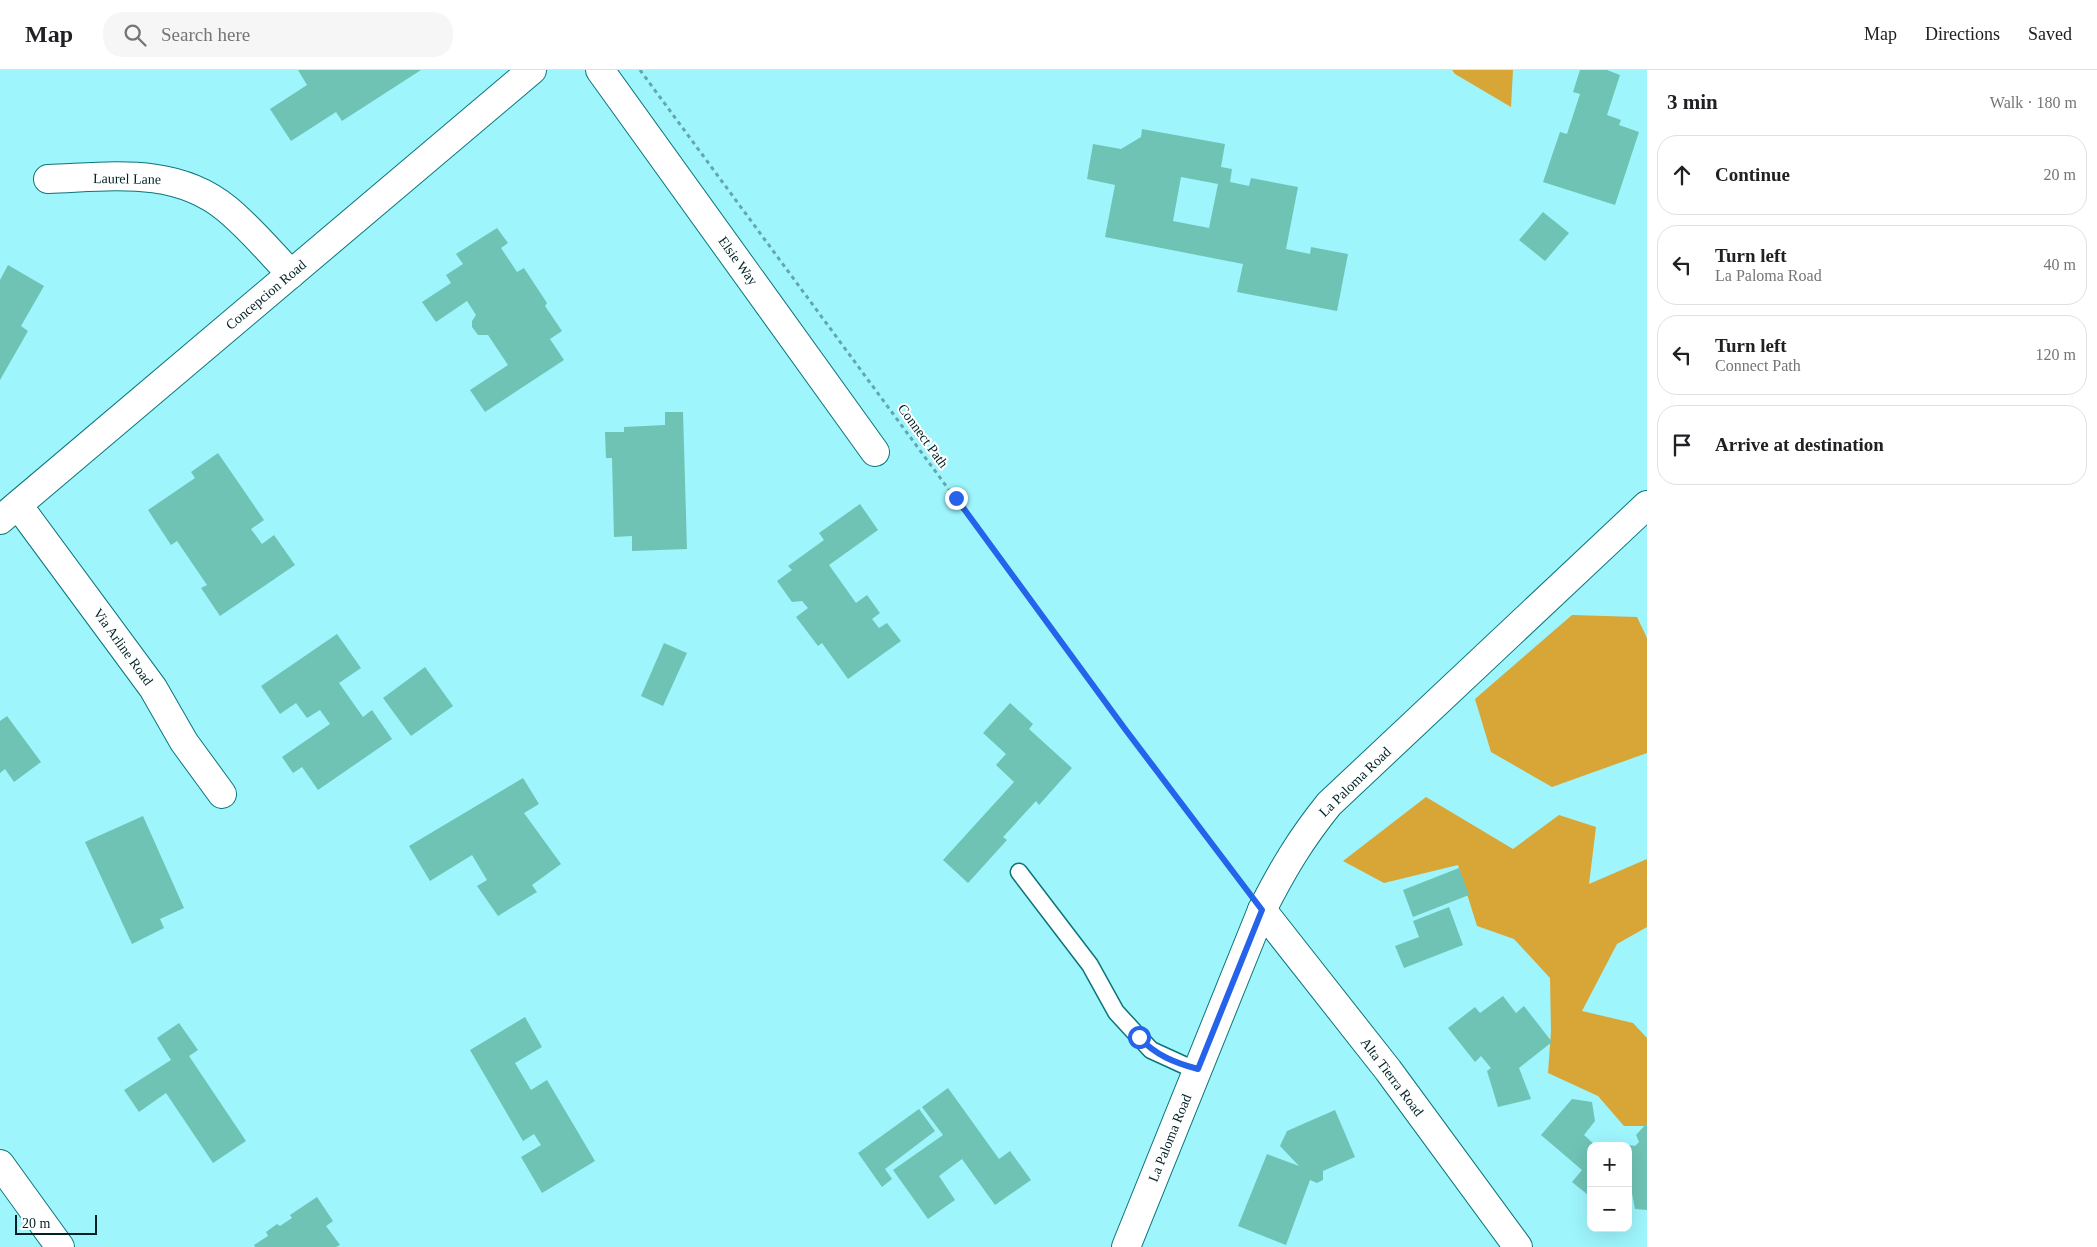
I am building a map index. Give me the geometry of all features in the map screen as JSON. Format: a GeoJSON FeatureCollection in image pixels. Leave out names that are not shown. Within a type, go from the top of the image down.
{"type":"FeatureCollection","features":[{"type":"Feature","properties":{"kind":"street","name":"Concepcion Road"},"geometry":{"type":"LineString","coordinates":[[9,513],[532,70]]}},
{"type":"Feature","properties":{"kind":"street","name":"Elsie Way"},"geometry":{"type":"LineString","coordinates":[[600,70],[875,452]]}},
{"type":"Feature","properties":{"kind":"street","name":"Laurel Lane"},"geometry":{"type":"LineString","coordinates":[[48,179],[142,177],[167,179],[201,191],[226,208],[291,274]]}},
{"type":"Feature","properties":{"kind":"street","name":"La Paloma Road"},"geometry":{"type":"LineString","coordinates":[[1126,1247],[1262,910],[1282,871],[1303,837],[1330,804],[1647,505]]}},
{"type":"Feature","properties":{"kind":"street","name":"Via Arline Road"},"geometry":{"type":"LineString","coordinates":[[9,513],[148,681],[184,742],[222,794]]}},
{"type":"Feature","properties":{"kind":"street","name":"Alta Tierra Road"},"geometry":{"type":"LineString","coordinates":[[1262,910],[1388,1070],[1518,1247]]}},
{"type":"Feature","properties":{"kind":"street"},"geometry":{"type":"LineString","coordinates":[[1,1168],[60,1247]]}},
{"type":"Feature","properties":{"kind":"lane"},"geometry":{"type":"LineString","coordinates":[[1019,872],[1090,965],[1116,1012],[1151,1050],[1186,1066],[1198,1069]]}},
{"type":"Feature","properties":{"kind":"path","name":"Connect Path"},"geometry":{"type":"LineString","coordinates":[[640,70],[1125,729],[1262,910]]}},
{"type":"Feature","properties":{"kind":"shaded area"},"geometry":{"type":"Polygon","coordinates":[[[1452,70],[1513,70],[1511,107],[1455,74],[1452,70]]]}},
{"type":"Feature","properties":{"kind":"shaded area"},"geometry":{"type":"Polygon","coordinates":[[[1572,615],[1637,617],[1647,638],[1647,753],[1552,787],[1491,752],[1475,699],[1572,615]]]}},
{"type":"Feature","properties":{"kind":"shaded area"},"geometry":{"type":"Polygon","coordinates":[[[1426,797],[1513,849],[1559,815],[1596,827],[1589,884],[1647,859],[1647,927],[1617,944],[1582,1011],[1633,1023],[1647,1038],[1647,1126],[1624,1126],[1598,1096],[1548,1073],[1551,1031],[1550,978],[1514,939],[1477,926],[1458,865],[1384,883],[1343,861],[1426,797]]]}},
{"type":"Feature","properties":{"kind":"building"},"geometry":{"type":"Polygon","coordinates":[[[298,70],[421,70],[342,121],[336,112],[291,141],[270,109],[307,85],[298,70]]]}},
{"type":"Feature","properties":{"kind":"building"},"geometry":{"type":"Polygon","coordinates":[[[1580,70],[1607,70],[1620,75],[1607,115],[1621,120],[1619,125],[1639,132],[1615,205],[1543,182],[1560,132],[1567,134],[1580,94],[1573,92],[1580,70]]]}},
{"type":"Feature","properties":{"kind":"building"},"geometry":{"type":"Polygon","coordinates":[[[1142,129],[1225,144],[1221,167],[1232,169],[1230,182],[1249,186],[1251,178],[1298,187],[1286,249],[1310,254],[1311,247],[1348,254],[1337,311],[1237,292],[1243,264],[1105,237],[1115,185],[1087,179],[1093,144],[1121,149],[1141,137],[1142,129]],[[1181,177],[1173,221],[1209,228],[1218,184],[1181,177]]]}},
{"type":"Feature","properties":{"kind":"building"},"geometry":{"type":"Polygon","coordinates":[[[1543,212],[1569,233],[1545,261],[1519,240],[1543,212]]]}},
{"type":"Feature","properties":{"kind":"building"},"geometry":{"type":"Polygon","coordinates":[[[497,228],[508,243],[501,248],[517,272],[524,268],[547,303],[545,306],[562,331],[550,339],[564,360],[485,412],[470,390],[508,365],[488,335],[478,335],[472,327],[472,321],[476,315],[467,301],[436,322],[422,302],[451,283],[446,275],[463,264],[456,254],[497,228]]]}},
{"type":"Feature","properties":{"kind":"building"},"geometry":{"type":"Polygon","coordinates":[[[8,265],[44,286],[21,326],[28,331],[0,380],[0,280],[8,265]]]}},
{"type":"Feature","properties":{"kind":"building"},"geometry":{"type":"Polygon","coordinates":[[[665,412],[683,412],[687,549],[632,551],[632,536],[614,537],[612,458],[606,458],[605,432],[624,432],[624,427],[665,425],[665,412]]]}},
{"type":"Feature","properties":{"kind":"building"},"geometry":{"type":"Polygon","coordinates":[[[218,453],[264,520],[251,529],[262,544],[274,535],[295,565],[220,616],[201,588],[207,585],[177,541],[171,545],[148,510],[195,478],[191,472],[218,453]]]}},
{"type":"Feature","properties":{"kind":"building"},"geometry":{"type":"Polygon","coordinates":[[[860,504],[878,530],[829,565],[856,603],[867,595],[880,613],[872,619],[879,628],[887,623],[901,641],[848,679],[822,643],[818,646],[796,617],[808,608],[802,601],[792,602],[777,581],[792,570],[788,566],[824,540],[819,533],[860,504]]]}},
{"type":"Feature","properties":{"kind":"building"},"geometry":{"type":"Polygon","coordinates":[[[337,634],[361,668],[339,683],[363,717],[372,710],[392,739],[318,790],[302,767],[293,773],[282,757],[330,724],[320,710],[307,718],[296,703],[280,714],[261,686],[337,634]]]}},
{"type":"Feature","properties":{"kind":"building"},"geometry":{"type":"Polygon","coordinates":[[[664,643],[687,653],[663,706],[641,696],[664,643]]]}},
{"type":"Feature","properties":{"kind":"building"},"geometry":{"type":"Polygon","coordinates":[[[425,667],[453,706],[411,736],[383,698],[425,667]]]}},
{"type":"Feature","properties":{"kind":"building"},"geometry":{"type":"Polygon","coordinates":[[[1010,703],[1033,724],[1029,729],[1072,768],[1039,805],[1036,801],[1003,837],[1007,840],[968,883],[943,860],[1014,782],[996,765],[1006,754],[983,733],[1010,703]]]}},
{"type":"Feature","properties":{"kind":"building"},"geometry":{"type":"Polygon","coordinates":[[[7,716],[41,762],[14,782],[5,769],[0,773],[0,721],[7,716]]]}},
{"type":"Feature","properties":{"kind":"building"},"geometry":{"type":"Polygon","coordinates":[[[523,778],[539,804],[524,813],[561,864],[532,885],[537,892],[498,916],[477,886],[487,880],[472,855],[430,881],[409,846],[523,778]]]}},
{"type":"Feature","properties":{"kind":"building"},"geometry":{"type":"Polygon","coordinates":[[[143,816],[184,908],[160,919],[164,928],[132,944],[85,842],[143,816]]]}},
{"type":"Feature","properties":{"kind":"building"},"geometry":{"type":"Polygon","coordinates":[[[1459,868],[1469,895],[1413,917],[1403,890],[1459,868]]]}},
{"type":"Feature","properties":{"kind":"building"},"geometry":{"type":"Polygon","coordinates":[[[1449,907],[1463,945],[1404,968],[1395,946],[1419,937],[1413,921],[1449,907]]]}},
{"type":"Feature","properties":{"kind":"building"},"geometry":{"type":"Polygon","coordinates":[[[1503,996],[1516,1013],[1524,1006],[1552,1042],[1519,1068],[1531,1099],[1498,1107],[1487,1071],[1491,1068],[1481,1056],[1475,1062],[1448,1028],[1475,1007],[1480,1013],[1503,996]]]}},
{"type":"Feature","properties":{"kind":"building"},"geometry":{"type":"Polygon","coordinates":[[[525,1017],[542,1047],[515,1063],[531,1090],[547,1080],[595,1161],[542,1193],[521,1157],[541,1145],[534,1134],[523,1141],[470,1050],[525,1017]]]}},
{"type":"Feature","properties":{"kind":"building"},"geometry":{"type":"Polygon","coordinates":[[[179,1023],[198,1050],[189,1056],[246,1141],[213,1163],[166,1093],[139,1112],[124,1090],[171,1060],[157,1038],[179,1023]]]}},
{"type":"Feature","properties":{"kind":"building"},"geometry":{"type":"Polygon","coordinates":[[[948,1088],[999,1159],[1010,1151],[1031,1180],[995,1205],[962,1159],[939,1176],[955,1200],[928,1219],[893,1170],[943,1135],[922,1107],[948,1088]]]}},
{"type":"Feature","properties":{"kind":"building"},"geometry":{"type":"Polygon","coordinates":[[[1572,1099],[1592,1102],[1595,1121],[1584,1135],[1592,1142],[1587,1142],[1587,1194],[1572,1182],[1582,1170],[1541,1135],[1572,1099]]]}},
{"type":"Feature","properties":{"kind":"building"},"geometry":{"type":"Polygon","coordinates":[[[919,1109],[935,1131],[885,1169],[892,1179],[882,1187],[858,1153],[919,1109]]]}},
{"type":"Feature","properties":{"kind":"building"},"geometry":{"type":"Polygon","coordinates":[[[1335,1110],[1355,1157],[1323,1171],[1323,1180],[1317,1183],[1310,1180],[1286,1245],[1238,1226],[1267,1154],[1299,1166],[1280,1146],[1287,1131],[1335,1110]]]}},
{"type":"Feature","properties":{"kind":"building"},"geometry":{"type":"Polygon","coordinates":[[[1647,1123],[1647,1210],[1635,1209],[1632,1193],[1632,1146],[1635,1146],[1639,1142],[1636,1135],[1647,1123]]]}},
{"type":"Feature","properties":{"kind":"building"},"geometry":{"type":"Polygon","coordinates":[[[317,1197],[333,1221],[326,1226],[340,1245],[336,1247],[255,1247],[254,1245],[268,1236],[266,1232],[277,1224],[280,1226],[292,1218],[290,1215],[317,1197]]]}},
{"type":"Feature","properties":{"kind":"route"},"geometry":{"type":"LineString","coordinates":[[956,498],[1125,729],[1262,910],[1198,1069],[1186,1066],[1151,1050],[1139,1037]]}}]}
